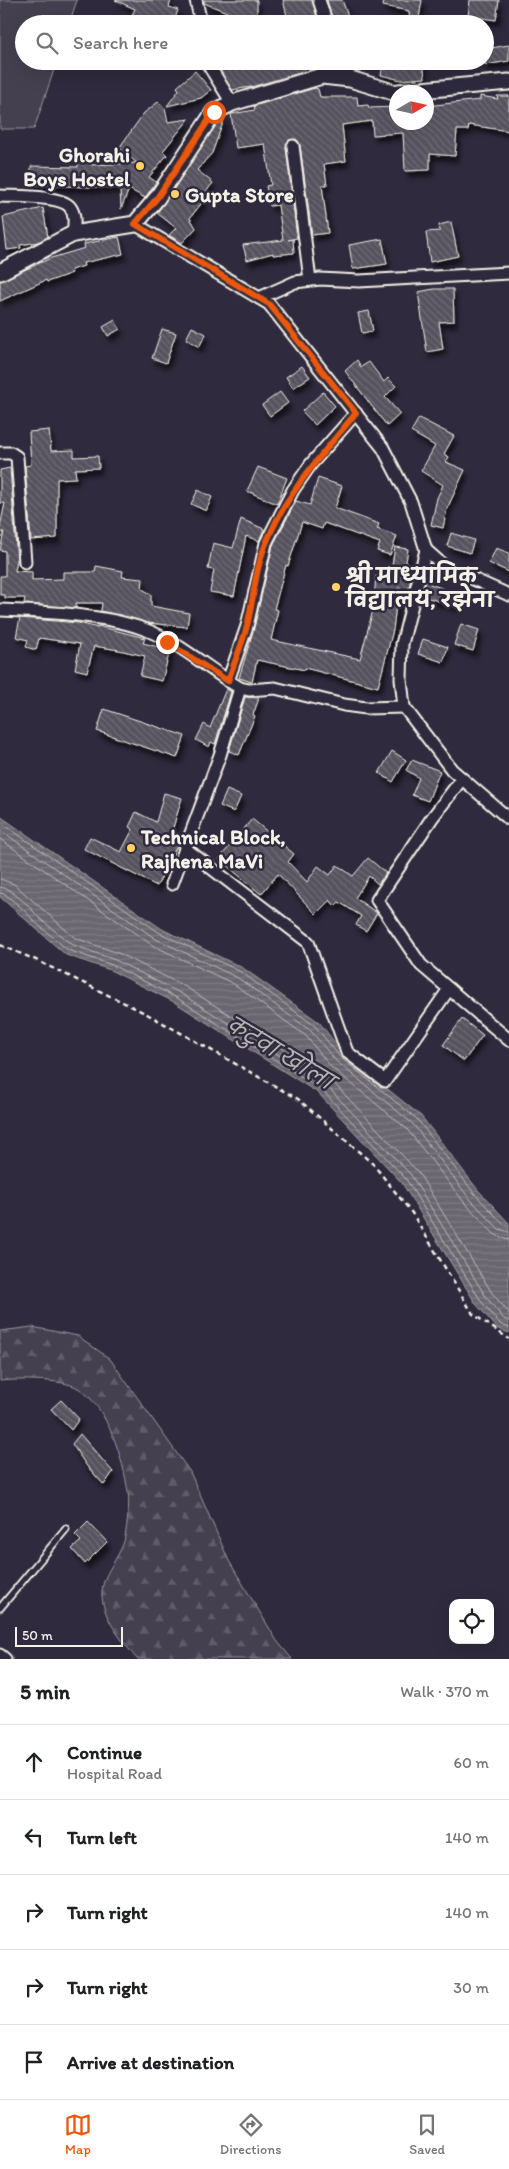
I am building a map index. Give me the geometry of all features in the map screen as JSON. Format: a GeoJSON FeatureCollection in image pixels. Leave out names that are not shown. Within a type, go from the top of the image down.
{"type":"FeatureCollection","features":[{"type":"Feature","properties":{"kind":"street"},"geometry":{"type":"LineString","coordinates":[[196,0],[199,15]]}},
{"type":"Feature","properties":{"kind":"street"},"geometry":{"type":"LineString","coordinates":[[319,0],[324,15]]}},
{"type":"Feature","properties":{"kind":"street"},"geometry":{"type":"LineString","coordinates":[[212,70],[232,103]]}},
{"type":"Feature","properties":{"kind":"street"},"geometry":{"type":"LineString","coordinates":[[346,70],[350,79]]}},
{"type":"Feature","properties":{"kind":"street"},"geometry":{"type":"LineString","coordinates":[[135,224],[157,198],[214,112],[232,103],[322,76],[350,79],[389,91]]}},
{"type":"Feature","properties":{"kind":"street"},"geometry":{"type":"LineString","coordinates":[[434,89],[509,82]]}},
{"type":"Feature","properties":{"kind":"street"},"geometry":{"type":"LineString","coordinates":[[293,146],[315,279]]}},
{"type":"Feature","properties":{"kind":"street"},"geometry":{"type":"LineString","coordinates":[[0,196],[61,200],[70,208],[75,219],[73,234]]}},
{"type":"Feature","properties":{"kind":"street"},"geometry":{"type":"LineString","coordinates":[[0,272],[73,234],[135,224],[269,304],[383,448],[411,502],[426,550],[444,566],[509,595]]}},
{"type":"Feature","properties":{"kind":"street"},"geometry":{"type":"LineString","coordinates":[[259,298],[286,285],[315,279],[341,280],[509,273]]}},
{"type":"Feature","properties":{"kind":"street"},"geometry":{"type":"LineString","coordinates":[[228,681],[247,626],[253,590],[266,543],[293,490],[311,464],[356,413]]}},
{"type":"Feature","properties":{"kind":"street"},"geometry":{"type":"LineString","coordinates":[[0,453],[11,453],[17,457],[25,562]]}},
{"type":"Feature","properties":{"kind":"street"},"geometry":{"type":"LineString","coordinates":[[426,550],[402,644],[401,679],[404,707],[461,780],[509,819]]}},
{"type":"Feature","properties":{"kind":"street"},"geometry":{"type":"LineString","coordinates":[[0,610],[59,613],[142,628],[180,648],[240,688],[249,690],[275,688],[351,706],[404,707]]}},
{"type":"Feature","properties":{"kind":"street"},"geometry":{"type":"LineString","coordinates":[[172,884],[220,755],[240,688]]}},
{"type":"Feature","properties":{"kind":"street"},"geometry":{"type":"LineString","coordinates":[[461,780],[432,818],[377,900],[422,965],[509,1040]]}},
{"type":"Feature","properties":{"kind":"street"},"geometry":{"type":"LineString","coordinates":[[185,848],[308,942],[347,1052],[385,1081],[449,989]]}},
{"type":"Feature","properties":{"kind":"street"},"geometry":{"type":"LineString","coordinates":[[0,1655],[5,1659]]}},
{"type":"Feature","properties":{"kind":"lane"},"geometry":{"type":"LineString","coordinates":[[0,1608],[66,1529]]}},
{"type":"Feature","properties":{"kind":"path"},"geometry":{"type":"LineString","coordinates":[[0,945],[36,960],[147,1014],[298,1099],[373,1164],[412,1213],[473,1314],[509,1339]]}},
{"type":"Feature","properties":{"kind":"green space"},"geometry":{"type":"Polygon","coordinates":[[[0,0],[77,0],[72,15],[15,15],[15,70],[54,70],[34,129],[0,129],[0,0]]]}},
{"type":"Feature","properties":{"kind":"green space"},"geometry":{"type":"Polygon","coordinates":[[[32,1327],[78,1336],[110,1359],[190,1472],[229,1561],[277,1641],[292,1659],[137,1659],[126,1645],[106,1614],[102,1597],[102,1589],[107,1573],[123,1545],[128,1515],[129,1497],[118,1450],[106,1421],[98,1408],[78,1388],[51,1381],[0,1381],[0,1331],[32,1327]]]}},
{"type":"Feature","properties":{"kind":"water","name":"कटुवा खोला"},"geometry":{"type":"Polygon","coordinates":[[[0,816],[162,929],[243,968],[319,1022],[343,1053],[421,1116],[478,1190],[509,1223],[509,1333],[498,1329],[476,1304],[402,1183],[318,1093],[174,1002],[110,970],[66,955],[0,897],[0,816]]]}},
{"type":"Feature","properties":{"kind":"building"},"geometry":{"type":"Polygon","coordinates":[[[115,0],[171,0],[169,7],[178,10],[176,15],[132,15],[135,9],[115,0]]]}},
{"type":"Feature","properties":{"kind":"building"},"geometry":{"type":"Polygon","coordinates":[[[204,0],[257,0],[257,15],[227,15],[227,12],[204,3],[204,0]]]}},
{"type":"Feature","properties":{"kind":"building"},"geometry":{"type":"Polygon","coordinates":[[[283,0],[312,0],[316,15],[287,15],[283,0]]]}},
{"type":"Feature","properties":{"kind":"building"},"geometry":{"type":"Polygon","coordinates":[[[327,0],[342,0],[348,15],[331,15],[327,0]]]}},
{"type":"Feature","properties":{"kind":"building"},"geometry":{"type":"Polygon","coordinates":[[[384,0],[422,0],[420,15],[409,15],[409,11],[383,6],[384,0]]]}},
{"type":"Feature","properties":{"kind":"building"},"geometry":{"type":"Polygon","coordinates":[[[470,0],[499,0],[496,20],[494,20],[494,15],[468,15],[470,0]]]}},
{"type":"Feature","properties":{"kind":"building"},"geometry":{"type":"Polygon","coordinates":[[[509,45],[509,61],[494,64],[494,48],[509,45]]]}},
{"type":"Feature","properties":{"kind":"building"},"geometry":{"type":"Polygon","coordinates":[[[220,70],[306,71],[251,87],[232,90],[220,70]]]}},
{"type":"Feature","properties":{"kind":"building"},"geometry":{"type":"Polygon","coordinates":[[[382,70],[424,70],[425,78],[401,80],[381,75],[382,70]]]}},
{"type":"Feature","properties":{"kind":"building"},"geometry":{"type":"Polygon","coordinates":[[[195,71],[211,90],[201,98],[167,106],[179,90],[177,87],[195,71]]]}},
{"type":"Feature","properties":{"kind":"building"},"geometry":{"type":"Polygon","coordinates":[[[315,88],[318,89],[320,97],[357,97],[358,106],[368,105],[369,108],[389,107],[389,130],[434,130],[434,105],[480,100],[480,96],[498,99],[497,96],[509,96],[509,131],[469,125],[468,130],[457,130],[455,156],[430,154],[430,170],[405,171],[403,133],[373,135],[372,121],[342,125],[346,161],[324,164],[327,185],[322,185],[328,233],[312,235],[300,145],[296,139],[289,140],[286,147],[297,238],[288,240],[293,239],[294,253],[273,255],[273,253],[247,260],[243,245],[283,240],[278,205],[270,206],[266,186],[271,185],[265,144],[236,148],[231,114],[255,110],[254,106],[315,88]]]}},
{"type":"Feature","properties":{"kind":"building"},"geometry":{"type":"Polygon","coordinates":[[[158,102],[165,108],[168,122],[189,119],[163,151],[167,155],[149,177],[156,182],[145,198],[129,189],[121,209],[120,188],[31,185],[31,166],[78,167],[78,157],[92,158],[92,165],[137,163],[119,148],[144,113],[158,102]]]}},
{"type":"Feature","properties":{"kind":"building"},"geometry":{"type":"Polygon","coordinates":[[[225,117],[212,153],[197,170],[213,183],[201,198],[204,200],[190,218],[196,228],[182,243],[169,235],[176,228],[157,213],[220,119],[225,117]]]}},
{"type":"Feature","properties":{"kind":"building"},"geometry":{"type":"Polygon","coordinates":[[[43,208],[48,237],[38,242],[20,245],[21,248],[7,250],[3,217],[43,208]]]}},
{"type":"Feature","properties":{"kind":"building"},"geometry":{"type":"Polygon","coordinates":[[[451,222],[458,256],[430,262],[426,232],[440,231],[439,225],[451,222]]]}},
{"type":"Feature","properties":{"kind":"building"},"geometry":{"type":"Polygon","coordinates":[[[119,237],[123,254],[83,263],[84,266],[71,270],[72,273],[47,282],[46,280],[0,301],[0,281],[51,258],[85,248],[84,244],[119,237]]]}},
{"type":"Feature","properties":{"kind":"building"},"geometry":{"type":"Polygon","coordinates":[[[382,239],[387,264],[353,269],[349,245],[382,239]]]}},
{"type":"Feature","properties":{"kind":"building"},"geometry":{"type":"Polygon","coordinates":[[[434,289],[453,289],[454,321],[439,322],[443,349],[427,352],[418,292],[434,289]]]}},
{"type":"Feature","properties":{"kind":"building"},"geometry":{"type":"Polygon","coordinates":[[[369,311],[373,331],[362,333],[358,313],[369,311]]]}},
{"type":"Feature","properties":{"kind":"building"},"geometry":{"type":"Polygon","coordinates":[[[115,320],[120,329],[108,336],[103,327],[115,320]]]}},
{"type":"Feature","properties":{"kind":"building"},"geometry":{"type":"Polygon","coordinates":[[[192,327],[206,334],[199,347],[186,339],[192,327]]]}},
{"type":"Feature","properties":{"kind":"building"},"geometry":{"type":"Polygon","coordinates":[[[162,329],[176,333],[166,363],[152,358],[162,329]]]}},
{"type":"Feature","properties":{"kind":"building"},"geometry":{"type":"Polygon","coordinates":[[[357,360],[361,367],[369,362],[384,382],[388,378],[396,386],[385,397],[400,414],[387,426],[345,371],[357,360]]]}},
{"type":"Feature","properties":{"kind":"building"},"geometry":{"type":"Polygon","coordinates":[[[302,366],[310,377],[293,388],[286,377],[302,366]]]}},
{"type":"Feature","properties":{"kind":"building"},"geometry":{"type":"Polygon","coordinates":[[[280,392],[288,403],[270,416],[262,405],[280,392]]]}},
{"type":"Feature","properties":{"kind":"building"},"geometry":{"type":"Polygon","coordinates":[[[323,392],[335,406],[315,425],[302,411],[323,392]]]}},
{"type":"Feature","properties":{"kind":"building"},"geometry":{"type":"Polygon","coordinates":[[[419,418],[454,436],[444,454],[449,457],[446,462],[465,470],[447,509],[443,528],[431,525],[437,498],[443,485],[421,471],[435,446],[411,432],[419,418]]]}},
{"type":"Feature","properties":{"kind":"building"},"geometry":{"type":"Polygon","coordinates":[[[49,430],[51,451],[74,450],[74,457],[98,456],[99,468],[75,469],[76,478],[57,479],[57,538],[31,540],[25,466],[31,465],[29,432],[49,430]]]}},
{"type":"Feature","properties":{"kind":"building"},"geometry":{"type":"Polygon","coordinates":[[[258,467],[287,478],[277,504],[247,491],[258,467]]]}},
{"type":"Feature","properties":{"kind":"building"},"geometry":{"type":"Polygon","coordinates":[[[10,468],[17,561],[15,571],[32,572],[32,580],[63,579],[63,572],[95,572],[96,566],[123,571],[122,577],[143,579],[142,589],[151,594],[151,606],[189,613],[187,627],[148,623],[101,611],[102,603],[76,603],[76,608],[24,604],[25,598],[5,598],[5,595],[0,595],[0,576],[5,576],[5,551],[0,550],[4,532],[0,532],[0,527],[5,503],[0,503],[0,470],[10,468]]]}},
{"type":"Feature","properties":{"kind":"building"},"geometry":{"type":"Polygon","coordinates":[[[318,478],[342,486],[335,508],[379,524],[377,529],[397,536],[390,555],[377,551],[380,543],[324,523],[322,529],[302,522],[288,566],[286,565],[274,609],[278,610],[271,640],[360,659],[373,610],[376,576],[390,578],[395,547],[408,549],[405,568],[413,571],[408,591],[398,588],[393,630],[378,687],[305,668],[305,670],[257,660],[252,682],[239,678],[254,628],[273,545],[296,501],[310,505],[318,478]]]}},
{"type":"Feature","properties":{"kind":"building"},"geometry":{"type":"Polygon","coordinates":[[[198,490],[212,497],[206,511],[191,504],[198,490]]]}},
{"type":"Feature","properties":{"kind":"building"},"geometry":{"type":"Polygon","coordinates":[[[241,519],[264,529],[259,541],[246,536],[234,596],[210,592],[214,570],[208,569],[213,543],[233,548],[241,519]]]}},
{"type":"Feature","properties":{"kind":"building"},"geometry":{"type":"Polygon","coordinates":[[[451,533],[474,540],[470,553],[447,546],[451,533]]]}},
{"type":"Feature","properties":{"kind":"building"},"geometry":{"type":"Polygon","coordinates":[[[496,548],[509,553],[509,572],[489,563],[496,548]]]}},
{"type":"Feature","properties":{"kind":"building"},"geometry":{"type":"Polygon","coordinates":[[[427,576],[432,577],[430,584],[459,594],[455,606],[422,596],[427,576]]]}},
{"type":"Feature","properties":{"kind":"building"},"geometry":{"type":"Polygon","coordinates":[[[20,618],[79,623],[98,628],[98,626],[145,638],[143,643],[170,650],[162,681],[140,676],[145,656],[94,646],[87,672],[75,669],[80,644],[39,638],[36,650],[26,647],[28,640],[16,637],[20,618]]]}},
{"type":"Feature","properties":{"kind":"building"},"geometry":{"type":"Polygon","coordinates":[[[461,624],[479,630],[473,651],[454,645],[461,624]]]}},
{"type":"Feature","properties":{"kind":"building"},"geometry":{"type":"Polygon","coordinates":[[[423,639],[448,647],[443,662],[418,654],[423,639]]]}},
{"type":"Feature","properties":{"kind":"building"},"geometry":{"type":"Polygon","coordinates":[[[226,689],[231,692],[215,744],[211,742],[209,747],[196,740],[204,724],[210,728],[226,689]]]}},
{"type":"Feature","properties":{"kind":"building"},"geometry":{"type":"Polygon","coordinates":[[[245,697],[259,698],[253,715],[255,716],[239,755],[229,751],[245,697]]]}},
{"type":"Feature","properties":{"kind":"building"},"geometry":{"type":"Polygon","coordinates":[[[104,709],[185,736],[177,758],[97,731],[104,709]]]}},
{"type":"Feature","properties":{"kind":"building"},"geometry":{"type":"Polygon","coordinates":[[[392,751],[406,760],[393,782],[379,773],[392,751]]]}},
{"type":"Feature","properties":{"kind":"building"},"geometry":{"type":"Polygon","coordinates":[[[412,760],[440,771],[428,801],[412,795],[419,778],[406,770],[412,760]]]}},
{"type":"Feature","properties":{"kind":"building"},"geometry":{"type":"Polygon","coordinates":[[[227,790],[241,796],[234,812],[220,806],[227,790]]]}},
{"type":"Feature","properties":{"kind":"building","name":"Technical Block, Rajhena MaVi"},"geometry":{"type":"Polygon","coordinates":[[[164,793],[182,798],[172,831],[182,836],[157,886],[84,849],[90,837],[121,852],[133,829],[129,827],[136,812],[156,822],[164,793]]]}},
{"type":"Feature","properties":{"kind":"building"},"geometry":{"type":"Polygon","coordinates":[[[252,819],[294,854],[288,862],[307,882],[318,866],[330,875],[337,865],[353,876],[368,858],[386,873],[378,884],[369,876],[355,898],[377,913],[366,931],[356,925],[361,916],[339,902],[335,906],[330,900],[316,914],[278,874],[261,894],[219,859],[252,819]]]}},
{"type":"Feature","properties":{"kind":"building"},"geometry":{"type":"Polygon","coordinates":[[[462,1019],[483,1035],[464,1061],[443,1045],[462,1019]]]}},
{"type":"Feature","properties":{"kind":"building"},"geometry":{"type":"Polygon","coordinates":[[[61,1400],[79,1419],[71,1430],[51,1409],[61,1400]]]}},
{"type":"Feature","properties":{"kind":"building"},"geometry":{"type":"Polygon","coordinates":[[[80,1434],[113,1472],[104,1485],[86,1465],[72,1444],[80,1434]]]}},
{"type":"Feature","properties":{"kind":"building"},"geometry":{"type":"Polygon","coordinates":[[[88,1522],[107,1542],[85,1564],[72,1549],[81,1541],[75,1535],[88,1522]]]}},
{"type":"Feature","properties":{"kind":"place","name":"Ghorahi Boys Hostel"},"geometry":{"type":"Point","coordinates":[140,166]}},
{"type":"Feature","properties":{"kind":"place","name":"Gupta Store"},"geometry":{"type":"Point","coordinates":[175,194]}},
{"type":"Feature","properties":{"kind":"place","name":"श्री माध्यामिक विद्यालय, रझेना"},"geometry":{"type":"Point","coordinates":[336,587]}},
{"type":"Feature","properties":{"kind":"place","name":"Technical Block, Rajhena MaVi"},"geometry":{"type":"Point","coordinates":[131,848]}},
{"type":"Feature","properties":{"kind":"route"},"geometry":{"type":"LineString","coordinates":[[167,642],[180,648],[228,681],[247,626],[253,590],[266,543],[293,490],[311,464],[356,413],[269,304],[135,224],[157,198],[214,112]]}}]}
